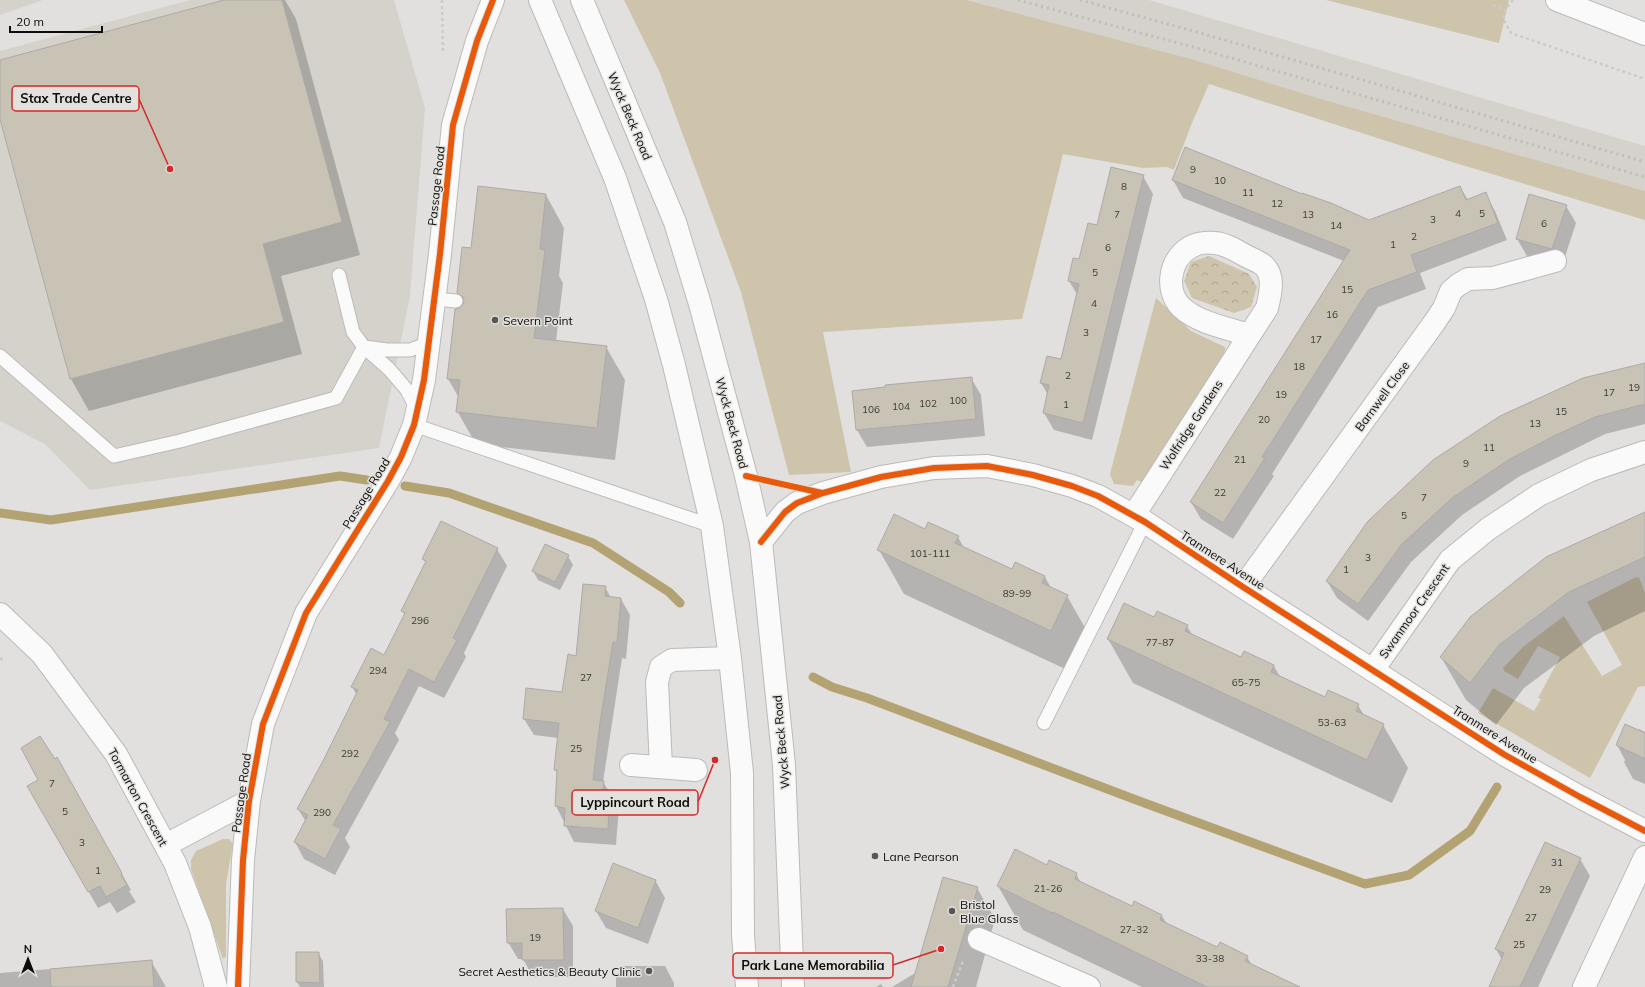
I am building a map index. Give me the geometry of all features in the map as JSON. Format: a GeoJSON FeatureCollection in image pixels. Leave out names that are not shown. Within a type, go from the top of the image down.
{"type":"FeatureCollection","features":[{"type":"Feature","properties":{"kind":"street","name":"Passage Road"},"geometry":{"type":"LineString","coordinates":[[238,987],[243,860],[248,801],[262,724],[306,613],[388,481],[401,457],[416,417],[424,380],[429,343],[445,300],[453,125],[477,41],[493,0]]}},
{"type":"Feature","properties":{"kind":"street"},"geometry":{"type":"LineString","coordinates":[[540,0],[615,178],[656,299],[674,365],[712,526],[730,658],[742,773],[743,935],[747,987]]}},
{"type":"Feature","properties":{"kind":"street","name":"Wyck Beck Road"},"geometry":{"type":"LineString","coordinates":[[582,0],[675,222],[700,304],[746,476],[761,542],[784,765],[792,987]]}},
{"type":"Feature","properties":{"kind":"street"},"geometry":{"type":"LineString","coordinates":[[1557,0],[1645,34]]}},
{"type":"Feature","properties":{"kind":"street","name":"Wolfridge Gardens"},"geometry":{"type":"LineString","coordinates":[[1139,519],[1249,335],[1267,308],[1271,292],[1270,277],[1265,266],[1236,250],[1217,243],[1202,243],[1189,248],[1180,256],[1173,269],[1170,282],[1173,295],[1177,301],[1192,314],[1212,323],[1249,335]]}},
{"type":"Feature","properties":{"kind":"street","name":"Barnwell Close"},"geometry":{"type":"LineString","coordinates":[[1243,587],[1434,323],[1444,308],[1451,292],[1458,285],[1468,279],[1493,278],[1555,261]]}},
{"type":"Feature","properties":{"kind":"street","name":"Swanmoor Crescent"},"geometry":{"type":"LineString","coordinates":[[1373,670],[1450,560],[1488,529],[1539,495],[1591,470],[1645,452]]}},
{"type":"Feature","properties":{"kind":"street","name":"Tranmere Avenue"},"geometry":{"type":"LineString","coordinates":[[761,542],[785,512],[797,503],[881,477],[934,468],[987,466],[1033,475],[1072,486],[1098,496],[1139,519],[1506,755],[1580,797],[1645,831]]}},
{"type":"Feature","properties":{"kind":"street","name":"Tormarton Crescent"},"geometry":{"type":"LineString","coordinates":[[0,614],[42,654],[116,754],[175,863],[200,927],[216,987]]}},
{"type":"Feature","properties":{"kind":"street"},"geometry":{"type":"LineString","coordinates":[[661,767],[657,682],[661,667],[672,660],[730,658]]}},
{"type":"Feature","properties":{"kind":"street"},"geometry":{"type":"LineString","coordinates":[[631,765],[696,770]]}},
{"type":"Feature","properties":{"kind":"street"},"geometry":{"type":"LineString","coordinates":[[166,845],[248,801]]}},
{"type":"Feature","properties":{"kind":"street"},"geometry":{"type":"LineString","coordinates":[[1584,987],[1645,857]]}},
{"type":"Feature","properties":{"kind":"street"},"geometry":{"type":"LineString","coordinates":[[979,940],[1089,987]]}},
{"type":"Feature","properties":{"kind":"lane"},"geometry":{"type":"LineString","coordinates":[[340,275],[353,332],[364,347],[389,369],[407,390],[416,417],[712,526]]}},
{"type":"Feature","properties":{"kind":"lane"},"geometry":{"type":"LineString","coordinates":[[364,347],[387,350],[410,350],[429,343]]}},
{"type":"Feature","properties":{"kind":"lane"},"geometry":{"type":"LineString","coordinates":[[0,356],[114,456],[180,441],[336,398],[364,347]]}},
{"type":"Feature","properties":{"kind":"lane"},"geometry":{"type":"LineString","coordinates":[[1044,723],[1139,519]]}},
{"type":"Feature","properties":{"kind":"path"},"geometry":{"type":"LineString","coordinates":[[1513,0],[1506,10],[1503,19],[1511,33],[1645,79]]}},
{"type":"Feature","properties":{"kind":"path"},"geometry":{"type":"LineString","coordinates":[[1493,5],[1506,10]]}},
{"type":"Feature","properties":{"kind":"shaded area"},"geometry":{"type":"Polygon","coordinates":[[[0,0],[43,0],[0,15],[0,0]]]}},
{"type":"Feature","properties":{"kind":"shaded area"},"geometry":{"type":"Polygon","coordinates":[[[190,0],[394,0],[425,108],[410,296],[379,448],[90,490],[45,444],[0,421],[0,51],[190,0]]]}},
{"type":"Feature","properties":{"kind":"shaded area"},"geometry":{"type":"Polygon","coordinates":[[[967,0],[1149,0],[1645,146],[1645,191],[1318,98],[1195,60],[967,0]]]}},
{"type":"Feature","properties":{"kind":"green space"},"geometry":{"type":"Polygon","coordinates":[[[624,0],[967,0],[1195,60],[1318,98],[1645,191],[1645,220],[1452,162],[1209,84],[1174,170],[1167,167],[1143,168],[1063,154],[1022,319],[823,332],[851,472],[789,475],[741,292],[660,73],[624,0]]]}},
{"type":"Feature","properties":{"kind":"green space"},"geometry":{"type":"Polygon","coordinates":[[[1326,0],[1509,0],[1499,43],[1326,0]]]}},
{"type":"Feature","properties":{"kind":"green space"},"geometry":{"type":"Polygon","coordinates":[[[1209,256],[1249,274],[1257,287],[1251,307],[1234,313],[1192,298],[1184,281],[1191,262],[1209,256]]]}},
{"type":"Feature","properties":{"kind":"green space"},"geometry":{"type":"Polygon","coordinates":[[[1156,298],[1191,331],[1225,347],[1224,364],[1145,484],[1137,480],[1133,486],[1114,484],[1110,474],[1156,298]]]}},
{"type":"Feature","properties":{"kind":"green space"},"geometry":{"type":"Polygon","coordinates":[[[1639,577],[1645,593],[1645,686],[1638,687],[1590,778],[1478,713],[1493,688],[1534,711],[1541,699],[1538,698],[1560,657],[1538,646],[1518,679],[1504,671],[1503,668],[1523,647],[1564,616],[1602,676],[1622,665],[1587,602],[1634,578],[1639,577]]]}},
{"type":"Feature","properties":{"kind":"green space"},"geometry":{"type":"Polygon","coordinates":[[[223,839],[229,839],[233,844],[226,884],[226,957],[223,959],[191,869],[191,860],[196,851],[223,839]]]}},
{"type":"Feature","properties":{"kind":"building"},"geometry":{"type":"Polygon","coordinates":[[[224,0],[282,0],[342,222],[263,244],[284,322],[70,379],[0,119],[0,60],[224,0]]]}},
{"type":"Feature","properties":{"kind":"building"},"geometry":{"type":"Polygon","coordinates":[[[1185,147],[1302,194],[1331,203],[1369,220],[1460,186],[1466,200],[1486,192],[1498,223],[1411,255],[1417,272],[1368,290],[1262,457],[1265,458],[1223,523],[1190,502],[1350,250],[1172,180],[1185,147]]]}},
{"type":"Feature","properties":{"kind":"building"},"geometry":{"type":"Polygon","coordinates":[[[1111,167],[1144,175],[1083,423],[1043,413],[1049,385],[1040,383],[1047,356],[1061,359],[1079,284],[1068,281],[1073,258],[1079,259],[1088,223],[1097,225],[1111,167]]]}},
{"type":"Feature","properties":{"kind":"building","name":"Severn Point"},"geometry":{"type":"Polygon","coordinates":[[[478,186],[546,194],[540,249],[545,250],[534,338],[607,346],[597,428],[456,412],[460,380],[447,379],[455,309],[460,308],[464,302],[463,297],[457,293],[462,247],[471,248],[478,186]]]}},
{"type":"Feature","properties":{"kind":"building"},"geometry":{"type":"Polygon","coordinates":[[[1529,194],[1567,205],[1552,249],[1516,239],[1529,194]]]}},
{"type":"Feature","properties":{"kind":"building"},"geometry":{"type":"Polygon","coordinates":[[[1645,363],[1645,404],[1595,417],[1556,435],[1510,459],[1452,498],[1402,544],[1358,604],[1326,581],[1368,521],[1433,460],[1500,416],[1583,378],[1645,363]]]}},
{"type":"Feature","properties":{"kind":"building"},"geometry":{"type":"Polygon","coordinates":[[[972,377],[976,419],[856,430],[852,391],[885,387],[885,385],[972,377]]]}},
{"type":"Feature","properties":{"kind":"building"},"geometry":{"type":"Polygon","coordinates":[[[1645,512],[1645,557],[1569,592],[1499,645],[1470,683],[1440,657],[1470,617],[1546,557],[1645,512]]]}},
{"type":"Feature","properties":{"kind":"building"},"geometry":{"type":"Polygon","coordinates":[[[894,514],[925,529],[928,522],[959,536],[955,543],[1012,569],[1015,562],[1045,576],[1042,583],[1068,595],[1051,631],[877,550],[894,514]]]}},
{"type":"Feature","properties":{"kind":"building"},"geometry":{"type":"Polygon","coordinates":[[[441,521],[498,548],[453,638],[457,640],[434,682],[409,669],[384,719],[390,722],[333,825],[341,829],[325,859],[294,842],[308,815],[297,809],[324,759],[358,690],[351,687],[371,648],[384,655],[405,613],[401,611],[426,561],[422,559],[441,521]]]}},
{"type":"Feature","properties":{"kind":"building"},"geometry":{"type":"Polygon","coordinates":[[[545,544],[569,555],[555,582],[532,571],[545,544]]]}},
{"type":"Feature","properties":{"kind":"building"},"geometry":{"type":"Polygon","coordinates":[[[583,584],[606,586],[605,596],[621,598],[617,643],[613,642],[600,723],[593,780],[604,781],[603,790],[610,790],[608,829],[564,826],[565,808],[555,806],[557,770],[554,770],[559,723],[523,719],[526,688],[562,692],[568,654],[576,656],[583,584]]]}},
{"type":"Feature","properties":{"kind":"building"},"geometry":{"type":"Polygon","coordinates":[[[1124,603],[1154,617],[1157,611],[1188,625],[1185,631],[1241,657],[1244,651],[1274,665],[1271,672],[1325,697],[1328,690],[1359,704],[1356,711],[1384,724],[1367,760],[1107,639],[1124,603]]]}},
{"type":"Feature","properties":{"kind":"building"},"geometry":{"type":"Polygon","coordinates":[[[1625,724],[1645,733],[1645,759],[1616,745],[1625,724]]]}},
{"type":"Feature","properties":{"kind":"building"},"geometry":{"type":"Polygon","coordinates":[[[40,736],[55,759],[57,757],[122,873],[121,874],[127,885],[106,897],[100,886],[88,892],[27,786],[38,780],[21,748],[40,736]]]}},
{"type":"Feature","properties":{"kind":"building"},"geometry":{"type":"Polygon","coordinates":[[[1545,842],[1581,858],[1520,987],[1489,987],[1504,953],[1495,949],[1545,842]]]}},
{"type":"Feature","properties":{"kind":"building"},"geometry":{"type":"Polygon","coordinates":[[[1015,849],[1047,865],[1049,860],[1077,873],[1075,879],[1132,906],[1134,901],[1162,915],[1160,920],[1217,947],[1220,942],[1248,956],[1245,961],[1300,987],[1207,987],[1053,912],[1052,913],[997,886],[1015,849]]]}},
{"type":"Feature","properties":{"kind":"building"},"geometry":{"type":"Polygon","coordinates":[[[613,863],[656,880],[638,928],[595,911],[613,863]]]}},
{"type":"Feature","properties":{"kind":"building"},"geometry":{"type":"Polygon","coordinates":[[[943,877],[978,887],[948,987],[911,987],[943,877]]]}},
{"type":"Feature","properties":{"kind":"building"},"geometry":{"type":"Polygon","coordinates":[[[563,908],[564,960],[522,960],[522,943],[507,943],[506,909],[563,908]]]}},
{"type":"Feature","properties":{"kind":"building"},"geometry":{"type":"Polygon","coordinates":[[[296,952],[319,952],[320,983],[296,982],[296,952]]]}},
{"type":"Feature","properties":{"kind":"building"},"geometry":{"type":"Polygon","coordinates":[[[152,960],[154,987],[51,987],[50,969],[152,960]]]}},
{"type":"Feature","properties":{"kind":"waterway"},"geometry":{"type":"LineString","coordinates":[[0,513],[51,520],[340,476],[367,480]]}},
{"type":"Feature","properties":{"kind":"waterway"},"geometry":{"type":"LineString","coordinates":[[405,486],[449,493],[593,543],[669,592],[680,603]]}},
{"type":"Feature","properties":{"kind":"waterway"},"geometry":{"type":"LineString","coordinates":[[813,677],[832,687],[867,698],[1139,801],[1365,884],[1409,875],[1470,831],[1497,787]]}},
{"type":"Feature","properties":{"kind":"railway"},"geometry":{"type":"LineString","coordinates":[[1018,0],[1193,47],[1645,177]]}},
{"type":"Feature","properties":{"kind":"railway"},"geometry":{"type":"LineString","coordinates":[[1080,0],[1197,32],[1645,162]]}},
{"type":"Feature","properties":{"kind":"cycle path"},"geometry":{"type":"LineString","coordinates":[[238,987],[243,860],[249,801],[263,724],[306,613],[388,481],[401,457],[414,425],[424,380],[440,254],[453,125],[477,41],[493,0]]}},
{"type":"Feature","properties":{"kind":"cycle path"},"geometry":{"type":"LineString","coordinates":[[761,542],[785,512],[797,503],[823,493],[881,477],[934,468],[987,466],[1033,475],[1072,486],[1098,496],[1145,522],[1243,587],[1505,755],[1645,831]]}},
{"type":"Feature","properties":{"kind":"cycle path"},"geometry":{"type":"LineString","coordinates":[[746,476],[822,493]]}},
{"type":"Feature","properties":{"kind":"place","name":"Stax Trade Centre"},"geometry":{"type":"Point","coordinates":[170,169]}},
{"type":"Feature","properties":{"kind":"place","name":"Severn Point"},"geometry":{"type":"Point","coordinates":[495,320]}},
{"type":"Feature","properties":{"kind":"place","name":"Lyppincourt Road"},"geometry":{"type":"Point","coordinates":[715,760]}},
{"type":"Feature","properties":{"kind":"place","name":"Lane Pearson"},"geometry":{"type":"Point","coordinates":[875,856]}},
{"type":"Feature","properties":{"kind":"place","name":"Bristol Blue Glass"},"geometry":{"type":"Point","coordinates":[952,911]}},
{"type":"Feature","properties":{"kind":"place","name":"Park Lane Memorabilia"},"geometry":{"type":"Point","coordinates":[941,949]}},
{"type":"Feature","properties":{"kind":"place","name":"Secret Aesthetics & Beauty Clinic"},"geometry":{"type":"Point","coordinates":[649,971]}}]}
